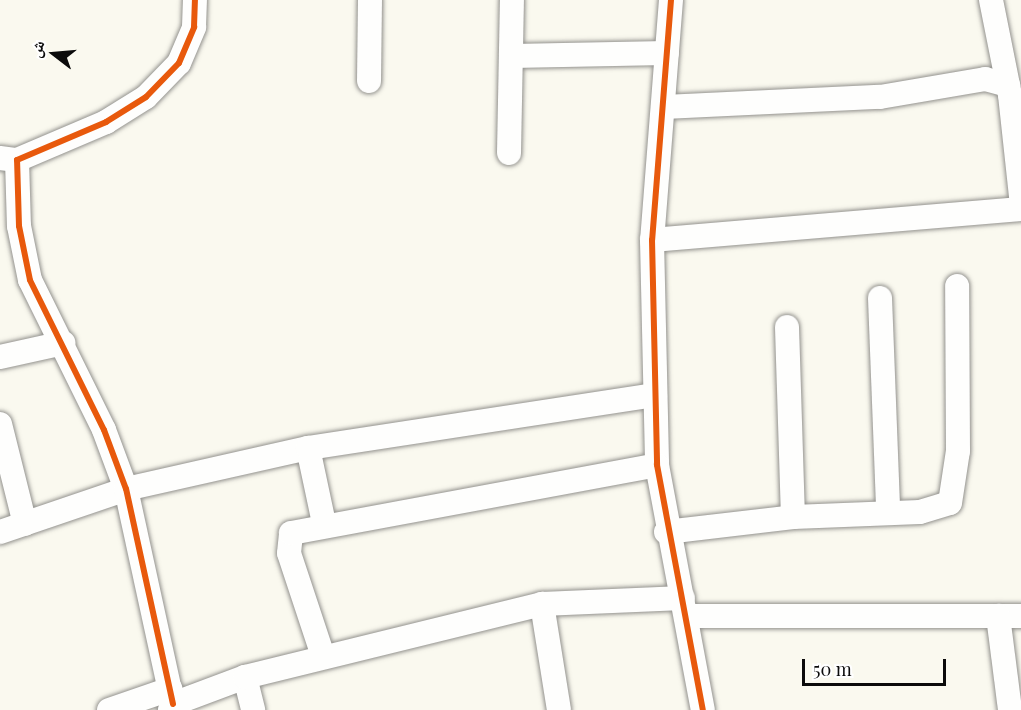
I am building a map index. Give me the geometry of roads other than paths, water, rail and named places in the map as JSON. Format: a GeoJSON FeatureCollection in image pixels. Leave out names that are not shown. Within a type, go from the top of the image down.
{"type":"FeatureCollection","features":[{"type":"Feature","properties":{"kind":"street"},"geometry":{"type":"LineString","coordinates":[[171,701],[126,489],[63,343],[30,280],[8,159],[106,122],[146,97],[179,63],[194,27],[195,0]]}},
{"type":"Feature","properties":{"kind":"street"},"geometry":{"type":"LineString","coordinates":[[369,81],[370,0]]}},
{"type":"Feature","properties":{"kind":"street"},"geometry":{"type":"LineString","coordinates":[[509,153],[512,0]]}},
{"type":"Feature","properties":{"kind":"street"},"geometry":{"type":"LineString","coordinates":[[671,0],[652,240],[657,465],[666,532],[686,607],[703,710]]}},
{"type":"Feature","properties":{"kind":"street"},"geometry":{"type":"LineString","coordinates":[[991,0],[1008,85],[1021,195]]}},
{"type":"Feature","properties":{"kind":"street"},"geometry":{"type":"LineString","coordinates":[[511,56],[667,53]]}},
{"type":"Feature","properties":{"kind":"street"},"geometry":{"type":"LineString","coordinates":[[664,107],[880,97],[985,79],[1008,85]]}},
{"type":"Feature","properties":{"kind":"street"},"geometry":{"type":"LineString","coordinates":[[652,240],[1021,209]]}},
{"type":"Feature","properties":{"kind":"street"},"geometry":{"type":"LineString","coordinates":[[666,532],[793,517],[935,510],[950,503],[954,493],[957,286]]}},
{"type":"Feature","properties":{"kind":"street"},"geometry":{"type":"LineString","coordinates":[[880,298],[888,511]]}},
{"type":"Feature","properties":{"kind":"street"},"geometry":{"type":"LineString","coordinates":[[787,327],[793,517]]}},
{"type":"Feature","properties":{"kind":"street"},"geometry":{"type":"LineString","coordinates":[[0,357],[63,343]]}},
{"type":"Feature","properties":{"kind":"street"},"geometry":{"type":"LineString","coordinates":[[0,532],[126,489],[308,448],[655,395]]}},
{"type":"Feature","properties":{"kind":"street"},"geometry":{"type":"LineString","coordinates":[[0,424],[25,524]]}},
{"type":"Feature","properties":{"kind":"street"},"geometry":{"type":"LineString","coordinates":[[308,448],[324,523]]}},
{"type":"Feature","properties":{"kind":"street"},"geometry":{"type":"LineString","coordinates":[[322,656],[287,543],[291,533],[324,523],[657,465]]}},
{"type":"Feature","properties":{"kind":"street"},"geometry":{"type":"LineString","coordinates":[[109,710],[171,701],[245,677],[322,656],[542,604],[1010,616],[1010,710]]}},
{"type":"Feature","properties":{"kind":"street"},"geometry":{"type":"LineString","coordinates":[[542,604],[559,710]]}},
{"type":"Feature","properties":{"kind":"street"},"geometry":{"type":"LineString","coordinates":[[245,677],[253,710]]}}]}
